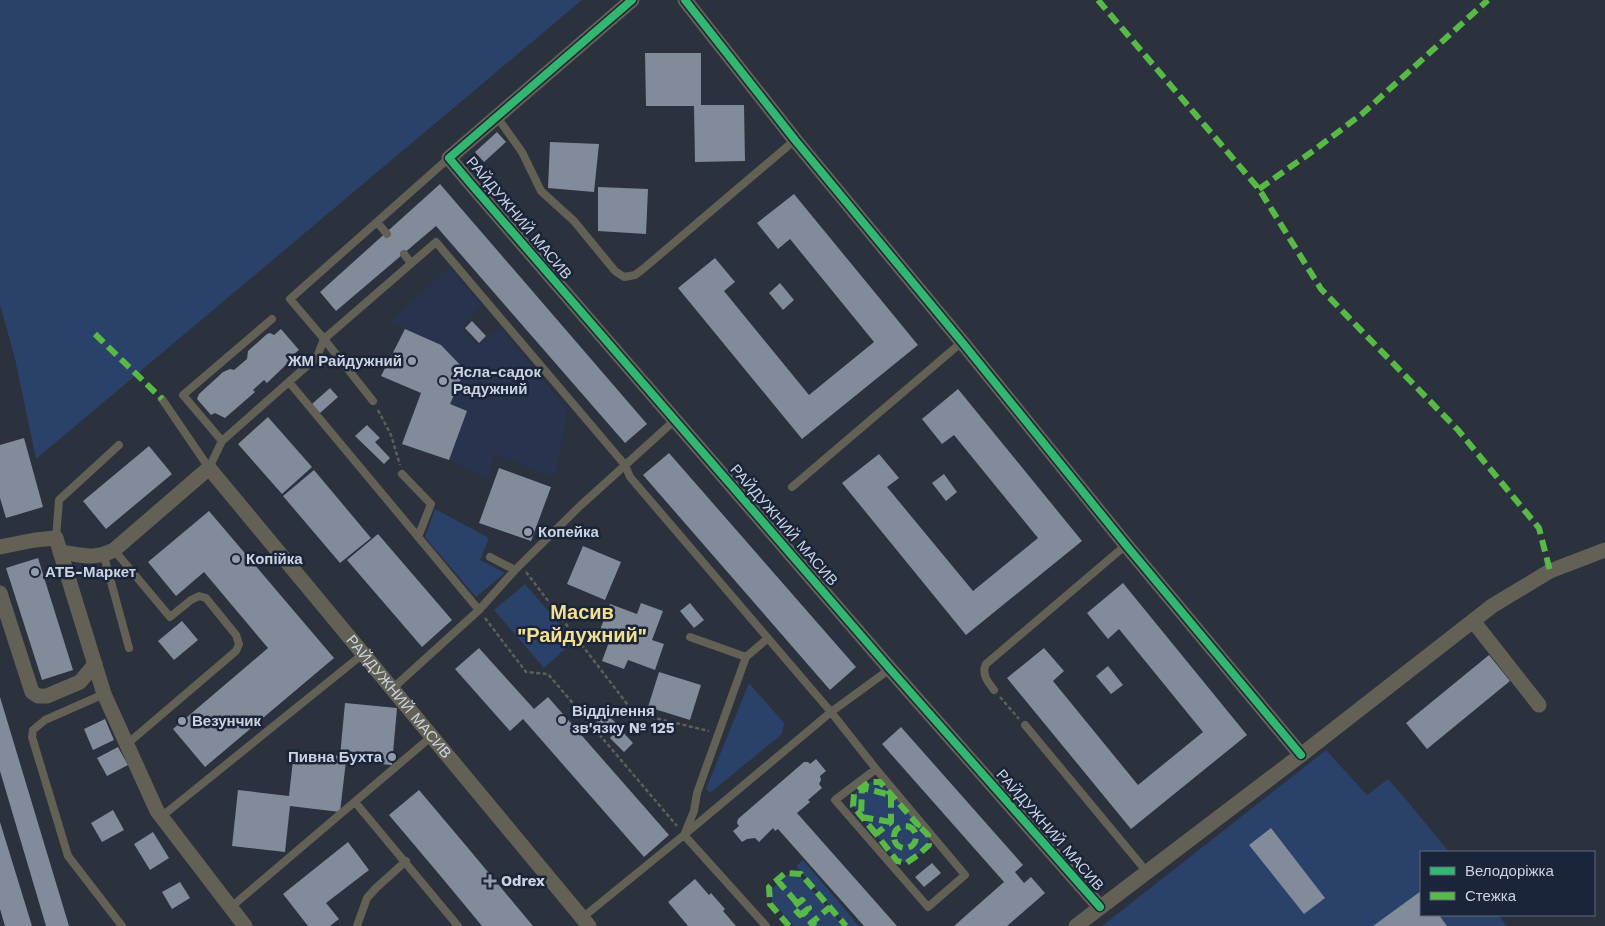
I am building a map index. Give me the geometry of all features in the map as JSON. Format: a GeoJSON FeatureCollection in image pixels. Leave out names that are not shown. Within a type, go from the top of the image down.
{"type":"FeatureCollection","features":[{"type":"Feature","properties":{"kind":"street"},"geometry":{"type":"LineString","coordinates":[[449,158],[632,0]]}},
{"type":"Feature","properties":{"kind":"street"},"geometry":{"type":"LineString","coordinates":[[685,0],[795,140],[1126,545],[1301,755]]}},
{"type":"Feature","properties":{"kind":"street","name":"РАЙДУЖНИЙ МАСИВ"},"geometry":{"type":"LineString","coordinates":[[449,158],[890,669],[1100,907]]}},
{"type":"Feature","properties":{"kind":"street"},"geometry":{"type":"LineString","coordinates":[[0,547],[35,540],[95,557],[109,553],[209,468]]}},
{"type":"Feature","properties":{"kind":"street","name":"РАЙДУЖНИЙ МАСИВ"},"geometry":{"type":"LineString","coordinates":[[209,468],[585,922]]}},
{"type":"Feature","properties":{"kind":"street"},"geometry":{"type":"LineString","coordinates":[[58,545],[104,694],[157,811],[245,926]]}},
{"type":"Feature","properties":{"kind":"street"},"geometry":{"type":"LineString","coordinates":[[1076,926],[1301,755],[1492,606],[1550,571],[1605,550]]}},
{"type":"Feature","properties":{"kind":"street"},"geometry":{"type":"LineString","coordinates":[[0,594],[32,692],[38,696],[47,696],[80,682],[95,664]]}},
{"type":"Feature","properties":{"kind":"street"},"geometry":{"type":"LineString","coordinates":[[1472,621],[1539,705]]}},
{"type":"Feature","properties":{"kind":"lane"},"geometry":{"type":"LineString","coordinates":[[498,117],[522,152],[541,191],[574,221],[615,271],[624,277],[635,275],[643,269],[795,140]]}},
{"type":"Feature","properties":{"kind":"lane"},"geometry":{"type":"LineString","coordinates":[[373,401],[290,299],[449,158]]}},
{"type":"Feature","properties":{"kind":"lane"},"geometry":{"type":"LineString","coordinates":[[377,222],[387,234]]}},
{"type":"Feature","properties":{"kind":"lane"},"geometry":{"type":"LineString","coordinates":[[209,468],[222,440],[317,356],[324,339],[436,242],[625,465],[630,477],[831,712],[965,875],[928,907],[835,800],[876,768]]}},
{"type":"Feature","properties":{"kind":"lane"},"geometry":{"type":"LineString","coordinates":[[404,254],[412,263]]}},
{"type":"Feature","properties":{"kind":"lane"},"geometry":{"type":"LineString","coordinates":[[222,440],[183,395],[272,320]]}},
{"type":"Feature","properties":{"kind":"lane"},"geometry":{"type":"LineString","coordinates":[[792,487],[962,342]]}},
{"type":"Feature","properties":{"kind":"lane"},"geometry":{"type":"LineString","coordinates":[[289,382],[480,610]]}},
{"type":"Feature","properties":{"kind":"lane"},"geometry":{"type":"LineString","coordinates":[[162,400],[209,468]]}},
{"type":"Feature","properties":{"kind":"lane"},"geometry":{"type":"LineString","coordinates":[[392,689],[480,610],[518,568],[580,506],[675,420]]}},
{"type":"Feature","properties":{"kind":"lane"},"geometry":{"type":"LineString","coordinates":[[58,545],[59,500],[119,444]]}},
{"type":"Feature","properties":{"kind":"lane"},"geometry":{"type":"LineString","coordinates":[[402,474],[430,504],[418,537]]}},
{"type":"Feature","properties":{"kind":"lane"},"geometry":{"type":"LineString","coordinates":[[994,690],[984,674],[986,664],[1126,545]]}},
{"type":"Feature","properties":{"kind":"lane"},"geometry":{"type":"LineString","coordinates":[[109,553],[129,648]]}},
{"type":"Feature","properties":{"kind":"lane"},"geometry":{"type":"LineString","coordinates":[[109,553],[170,617],[191,600],[199,596],[206,598],[236,635],[239,644],[236,651],[127,744]]}},
{"type":"Feature","properties":{"kind":"lane"},"geometry":{"type":"LineString","coordinates":[[490,557],[518,568]]}},
{"type":"Feature","properties":{"kind":"lane"},"geometry":{"type":"LineString","coordinates":[[690,637],[746,657]]}},
{"type":"Feature","properties":{"kind":"lane"},"geometry":{"type":"LineString","coordinates":[[684,835],[694,811],[697,793],[746,657],[768,638]]}},
{"type":"Feature","properties":{"kind":"lane"},"geometry":{"type":"LineString","coordinates":[[161,817],[363,654]]}},
{"type":"Feature","properties":{"kind":"lane"},"geometry":{"type":"LineString","coordinates":[[585,922],[684,835],[831,712],[890,669]]}},
{"type":"Feature","properties":{"kind":"lane"},"geometry":{"type":"LineString","coordinates":[[104,694],[45,720],[33,730],[32,737],[68,856],[122,926]]}},
{"type":"Feature","properties":{"kind":"lane"},"geometry":{"type":"LineString","coordinates":[[1025,725],[1147,872]]}},
{"type":"Feature","properties":{"kind":"lane"},"geometry":{"type":"LineString","coordinates":[[230,908],[432,736]]}},
{"type":"Feature","properties":{"kind":"lane"},"geometry":{"type":"LineString","coordinates":[[356,802],[458,926]]}},
{"type":"Feature","properties":{"kind":"lane"},"geometry":{"type":"LineString","coordinates":[[684,835],[766,926]]}},
{"type":"Feature","properties":{"kind":"lane"},"geometry":{"type":"LineString","coordinates":[[357,926],[367,898],[406,861]]}},
{"type":"Feature","properties":{"kind":"path"},"geometry":{"type":"LineString","coordinates":[[373,401],[391,435],[402,474]]}},
{"type":"Feature","properties":{"kind":"path"},"geometry":{"type":"LineString","coordinates":[[518,568],[634,713],[718,733]]}},
{"type":"Feature","properties":{"kind":"path"},"geometry":{"type":"LineString","coordinates":[[480,610],[526,672],[548,674],[684,835]]}},
{"type":"Feature","properties":{"kind":"path"},"geometry":{"type":"LineString","coordinates":[[994,690],[1025,725]]}},
{"type":"Feature","properties":{"kind":"shaded area"},"geometry":{"type":"Polygon","coordinates":[[[0,0],[582,0],[36,459],[15,359],[0,305],[0,0]]]}},
{"type":"Feature","properties":{"kind":"shaded area"},"geometry":{"type":"Polygon","coordinates":[[[449,267],[482,305],[461,328],[478,346],[500,327],[568,410],[555,477],[494,455],[488,479],[449,460],[467,412],[421,393],[441,346],[389,323],[449,267]]]}},
{"type":"Feature","properties":{"kind":"shaded area"},"geometry":{"type":"Polygon","coordinates":[[[435,509],[489,538],[480,560],[505,573],[476,597],[425,537],[435,509]]]}},
{"type":"Feature","properties":{"kind":"shaded area"},"geometry":{"type":"Polygon","coordinates":[[[525,584],[574,641],[544,668],[494,610],[525,584]]]}},
{"type":"Feature","properties":{"kind":"shaded area"},"geometry":{"type":"Polygon","coordinates":[[[749,683],[784,723],[782,734],[710,793],[706,789],[749,683]]]}},
{"type":"Feature","properties":{"kind":"shaded area"},"geometry":{"type":"Polygon","coordinates":[[[1326,750],[1367,795],[1388,779],[1448,851],[1420,851],[1420,916],[1499,916],[1507,926],[1102,926],[1326,750]]]}},
{"type":"Feature","properties":{"kind":"shaded area"},"geometry":{"type":"Polygon","coordinates":[[[869,782],[880,782],[928,835],[929,845],[906,863],[897,861],[853,806],[854,794],[869,782]]]}},
{"type":"Feature","properties":{"kind":"shaded area"},"geometry":{"type":"Polygon","coordinates":[[[803,860],[859,926],[847,926],[796,866],[803,860]]]}},
{"type":"Feature","properties":{"kind":"shaded area"},"geometry":{"type":"Polygon","coordinates":[[[787,875],[800,876],[843,926],[793,926],[772,901],[772,889],[787,875]]]}},
{"type":"Feature","properties":{"kind":"building"},"geometry":{"type":"Polygon","coordinates":[[[645,53],[701,53],[701,105],[744,105],[745,161],[695,162],[694,106],[646,106],[645,53]]]}},
{"type":"Feature","properties":{"kind":"building"},"geometry":{"type":"Polygon","coordinates":[[[497,132],[506,142],[484,162],[475,152],[497,132]]]}},
{"type":"Feature","properties":{"kind":"building"},"geometry":{"type":"Polygon","coordinates":[[[550,142],[599,144],[594,192],[548,188],[550,142]]]}},
{"type":"Feature","properties":{"kind":"building"},"geometry":{"type":"Polygon","coordinates":[[[440,184],[647,424],[625,443],[436,226],[336,311],[320,292],[440,184]]]}},
{"type":"Feature","properties":{"kind":"building"},"geometry":{"type":"Polygon","coordinates":[[[598,187],[648,189],[646,234],[598,231],[598,187]]]}},
{"type":"Feature","properties":{"kind":"building"},"geometry":{"type":"Polygon","coordinates":[[[794,194],[918,345],[802,439],[678,288],[715,258],[735,282],[724,291],[809,395],[874,342],[790,239],[778,249],[757,223],[794,194]]]}},
{"type":"Feature","properties":{"kind":"building"},"geometry":{"type":"Polygon","coordinates":[[[780,283],[794,300],[783,310],[769,293],[780,283]]]}},
{"type":"Feature","properties":{"kind":"building"},"geometry":{"type":"Polygon","coordinates":[[[472,321],[486,336],[479,343],[465,328],[472,321]]]}},
{"type":"Feature","properties":{"kind":"building"},"geometry":{"type":"Polygon","coordinates":[[[281,329],[299,350],[292,359],[267,383],[264,380],[253,390],[255,392],[225,418],[215,413],[211,415],[197,399],[199,394],[223,372],[230,369],[234,370],[247,359],[248,351],[267,334],[274,335],[281,329]]]}},
{"type":"Feature","properties":{"kind":"building"},"geometry":{"type":"Polygon","coordinates":[[[405,329],[441,345],[465,370],[450,404],[467,411],[449,460],[402,444],[421,393],[381,376],[405,329]]]}},
{"type":"Feature","properties":{"kind":"building"},"geometry":{"type":"Polygon","coordinates":[[[330,388],[338,397],[320,413],[312,404],[330,388]]]}},
{"type":"Feature","properties":{"kind":"building"},"geometry":{"type":"Polygon","coordinates":[[[958,389],[1082,541],[966,635],[842,483],[879,454],[899,478],[887,487],[973,591],[1038,538],[954,435],[942,444],[922,419],[958,389]]]}},
{"type":"Feature","properties":{"kind":"building"},"geometry":{"type":"Polygon","coordinates":[[[268,417],[312,467],[282,494],[238,444],[268,417]]]}},
{"type":"Feature","properties":{"kind":"building"},"geometry":{"type":"Polygon","coordinates":[[[367,425],[380,438],[375,442],[390,458],[384,464],[355,436],[367,425]]]}},
{"type":"Feature","properties":{"kind":"building"},"geometry":{"type":"Polygon","coordinates":[[[24,438],[43,507],[6,518],[0,498],[0,445],[24,438]]]}},
{"type":"Feature","properties":{"kind":"building"},"geometry":{"type":"Polygon","coordinates":[[[149,446],[172,474],[106,529],[83,501],[149,446]]]}},
{"type":"Feature","properties":{"kind":"building"},"geometry":{"type":"Polygon","coordinates":[[[669,453],[856,667],[830,690],[643,475],[669,453]]]}},
{"type":"Feature","properties":{"kind":"building"},"geometry":{"type":"Polygon","coordinates":[[[499,468],[551,487],[531,541],[479,523],[499,468]]]}},
{"type":"Feature","properties":{"kind":"building"},"geometry":{"type":"Polygon","coordinates":[[[314,470],[371,538],[340,563],[283,496],[314,470]]]}},
{"type":"Feature","properties":{"kind":"building"},"geometry":{"type":"Polygon","coordinates":[[[944,474],[957,492],[946,501],[932,483],[944,474]]]}},
{"type":"Feature","properties":{"kind":"building"},"geometry":{"type":"Polygon","coordinates":[[[209,511],[334,658],[205,767],[173,729],[268,648],[204,572],[176,596],[148,562],[209,511]]]}},
{"type":"Feature","properties":{"kind":"building"},"geometry":{"type":"Polygon","coordinates":[[[378,534],[452,620],[422,647],[347,560],[378,534]]]}},
{"type":"Feature","properties":{"kind":"building"},"geometry":{"type":"Polygon","coordinates":[[[583,546],[621,562],[605,600],[567,584],[583,546]]]}},
{"type":"Feature","properties":{"kind":"building"},"geometry":{"type":"Polygon","coordinates":[[[38,558],[73,670],[42,680],[6,568],[38,558]]]}},
{"type":"Feature","properties":{"kind":"building"},"geometry":{"type":"Polygon","coordinates":[[[1123,583],[1247,735],[1131,829],[1007,678],[1044,648],[1064,671],[1053,681],[1138,785],[1203,732],[1119,629],[1108,639],[1087,613],[1123,583]]]}},
{"type":"Feature","properties":{"kind":"building"},"geometry":{"type":"Polygon","coordinates":[[[641,603],[663,611],[652,640],[664,644],[655,670],[628,660],[624,669],[602,661],[612,634],[600,630],[610,604],[637,614],[641,603]]]}},
{"type":"Feature","properties":{"kind":"building"},"geometry":{"type":"Polygon","coordinates":[[[690,603],[704,620],[694,628],[680,611],[690,603]]]}},
{"type":"Feature","properties":{"kind":"building"},"geometry":{"type":"Polygon","coordinates":[[[182,621],[198,640],[174,660],[158,641],[182,621]]]}},
{"type":"Feature","properties":{"kind":"building"},"geometry":{"type":"Polygon","coordinates":[[[479,648],[534,709],[548,697],[669,835],[644,857],[523,719],[510,731],[455,669],[479,648]]]}},
{"type":"Feature","properties":{"kind":"building"},"geometry":{"type":"Polygon","coordinates":[[[1489,655],[1510,681],[1427,749],[1406,723],[1489,655]]]}},
{"type":"Feature","properties":{"kind":"building"},"geometry":{"type":"Polygon","coordinates":[[[1108,666],[1123,685],[1111,694],[1096,676],[1108,666]]]}},
{"type":"Feature","properties":{"kind":"building"},"geometry":{"type":"Polygon","coordinates":[[[659,672],[701,685],[690,720],[648,707],[659,672]]]}},
{"type":"Feature","properties":{"kind":"building"},"geometry":{"type":"Polygon","coordinates":[[[0,697],[69,926],[46,926],[0,771],[0,697]]]}},
{"type":"Feature","properties":{"kind":"building"},"geometry":{"type":"Polygon","coordinates":[[[345,703],[397,708],[392,765],[346,761],[340,812],[290,806],[285,852],[232,846],[238,790],[289,796],[294,751],[340,756],[345,703]]]}},
{"type":"Feature","properties":{"kind":"building"},"geometry":{"type":"Polygon","coordinates":[[[601,709],[616,723],[607,733],[592,718],[601,709]]]}},
{"type":"Feature","properties":{"kind":"building"},"geometry":{"type":"Polygon","coordinates":[[[105,719],[114,740],[93,750],[84,729],[105,719]]]}},
{"type":"Feature","properties":{"kind":"building"},"geometry":{"type":"Polygon","coordinates":[[[901,727],[1023,865],[1015,872],[1024,883],[1031,877],[1045,893],[1007,926],[954,926],[1004,882],[882,744],[901,727]]]}},
{"type":"Feature","properties":{"kind":"building"},"geometry":{"type":"Polygon","coordinates":[[[619,728],[633,743],[624,752],[610,738],[619,728]]]}},
{"type":"Feature","properties":{"kind":"building"},"geometry":{"type":"Polygon","coordinates":[[[118,747],[128,765],[107,776],[97,758],[118,747]]]}},
{"type":"Feature","properties":{"kind":"building"},"geometry":{"type":"Polygon","coordinates":[[[816,759],[826,771],[820,776],[819,784],[822,788],[797,813],[897,926],[864,926],[778,829],[775,831],[773,828],[759,842],[755,838],[742,842],[733,831],[739,826],[737,823],[738,819],[804,762],[810,764],[816,759]]]}},
{"type":"Feature","properties":{"kind":"building"},"geometry":{"type":"Polygon","coordinates":[[[419,790],[533,926],[482,926],[389,815],[419,790]]]}},
{"type":"Feature","properties":{"kind":"building"},"geometry":{"type":"Polygon","coordinates":[[[113,810],[124,830],[102,842],[91,823],[113,810]]]}},
{"type":"Feature","properties":{"kind":"building"},"geometry":{"type":"Polygon","coordinates":[[[0,822],[32,926],[5,926],[0,909],[0,822]]]}},
{"type":"Feature","properties":{"kind":"building"},"geometry":{"type":"Polygon","coordinates":[[[1271,828],[1325,898],[1304,914],[1249,845],[1271,828]]]}},
{"type":"Feature","properties":{"kind":"building"},"geometry":{"type":"Polygon","coordinates":[[[153,832],[169,858],[150,870],[134,844],[153,832]]]}},
{"type":"Feature","properties":{"kind":"building"},"geometry":{"type":"Polygon","coordinates":[[[348,842],[369,870],[326,903],[339,919],[330,926],[308,926],[283,894],[348,842]]]}},
{"type":"Feature","properties":{"kind":"building"},"geometry":{"type":"Polygon","coordinates":[[[932,863],[941,873],[924,887],[915,877],[932,863]]]}},
{"type":"Feature","properties":{"kind":"building"},"geometry":{"type":"Polygon","coordinates":[[[695,879],[725,909],[723,911],[736,926],[688,926],[668,902],[695,879]]]}},
{"type":"Feature","properties":{"kind":"building"},"geometry":{"type":"Polygon","coordinates":[[[180,882],[190,898],[172,909],[162,892],[180,882]]]}},
{"type":"Feature","properties":{"kind":"building"},"geometry":{"type":"Polygon","coordinates":[[[1420,892],[1420,916],[1440,916],[1447,926],[1373,926],[1420,892]]]}},
{"type":"Feature","properties":{"kind":"marked path"},"geometry":{"type":"LineString","coordinates":[[1098,0],[1259,189],[1321,289],[1458,430],[1539,528],[1550,571]]}},
{"type":"Feature","properties":{"kind":"marked path"},"geometry":{"type":"LineString","coordinates":[[1259,189],[1362,114],[1488,0]]}},
{"type":"Feature","properties":{"kind":"marked path"},"geometry":{"type":"LineString","coordinates":[[95,334],[162,399]]}},
{"type":"Feature","properties":{"kind":"marked path"},"geometry":{"type":"LineString","coordinates":[[876,834],[853,806],[854,794],[869,782],[880,782],[918,825],[913,830]]}},
{"type":"Feature","properties":{"kind":"marked path"},"geometry":{"type":"LineString","coordinates":[[891,822],[861,817],[862,788],[891,795],[891,822],[876,834],[897,861],[906,863],[929,845],[928,835],[918,825]]}},
{"type":"Feature","properties":{"kind":"marked path"},"geometry":{"type":"LineString","coordinates":[[905,826],[913,829],[916,837],[913,845],[905,848],[897,845],[894,837],[897,829],[905,826]]}},
{"type":"Feature","properties":{"kind":"marked path"},"geometry":{"type":"LineString","coordinates":[[789,926],[770,904],[769,887],[785,873],[801,874],[846,926]]}},
{"type":"Feature","properties":{"kind":"marked path"},"geometry":{"type":"LineString","coordinates":[[777,880],[797,903]]}},
{"type":"Feature","properties":{"kind":"marked path"},"geometry":{"type":"LineString","coordinates":[[804,912],[800,915],[793,907],[802,900],[809,908],[804,912],[815,926]]}},
{"type":"Feature","properties":{"kind":"marked path"},"geometry":{"type":"LineString","coordinates":[[809,925],[830,907]]}},
{"type":"Feature","properties":{"kind":"cycle path"},"geometry":{"type":"LineString","coordinates":[[632,0],[449,158],[890,669],[1100,907]]}},
{"type":"Feature","properties":{"kind":"cycle path"},"geometry":{"type":"LineString","coordinates":[[685,0],[795,140],[1126,545],[1301,755]]}},
{"type":"Feature","properties":{"kind":"place","name":"ЖМ Райдужний"},"geometry":{"type":"Point","coordinates":[412,361]}},
{"type":"Feature","properties":{"kind":"place","name":"Ясла-садок Радужний"},"geometry":{"type":"Point","coordinates":[443,381]}},
{"type":"Feature","properties":{"kind":"place","name":"Копейка"},"geometry":{"type":"Point","coordinates":[528,532]}},
{"type":"Feature","properties":{"kind":"place","name":"Копійка"},"geometry":{"type":"Point","coordinates":[236,559]}},
{"type":"Feature","properties":{"kind":"place","name":"АТБ-Маркет"},"geometry":{"type":"Point","coordinates":[35,572]}},
{"type":"Feature","properties":{"kind":"place","name":"Відділення зв'язку № 125"},"geometry":{"type":"Point","coordinates":[562,720]}},
{"type":"Feature","properties":{"kind":"place","name":"Везунчик"},"geometry":{"type":"Point","coordinates":[182,721]}},
{"type":"Feature","properties":{"kind":"place","name":"Пивна Бухта"},"geometry":{"type":"Point","coordinates":[392,757]}},
{"type":"Feature","properties":{"kind":"place","name":"Odrex"},"geometry":{"type":"Point","coordinates":[490,881]}},
{"type":"Feature","properties":{"kind":"district","name":"Масив \"Райдужний\""},"geometry":{"type":"Point","coordinates":[582,624]}}]}
